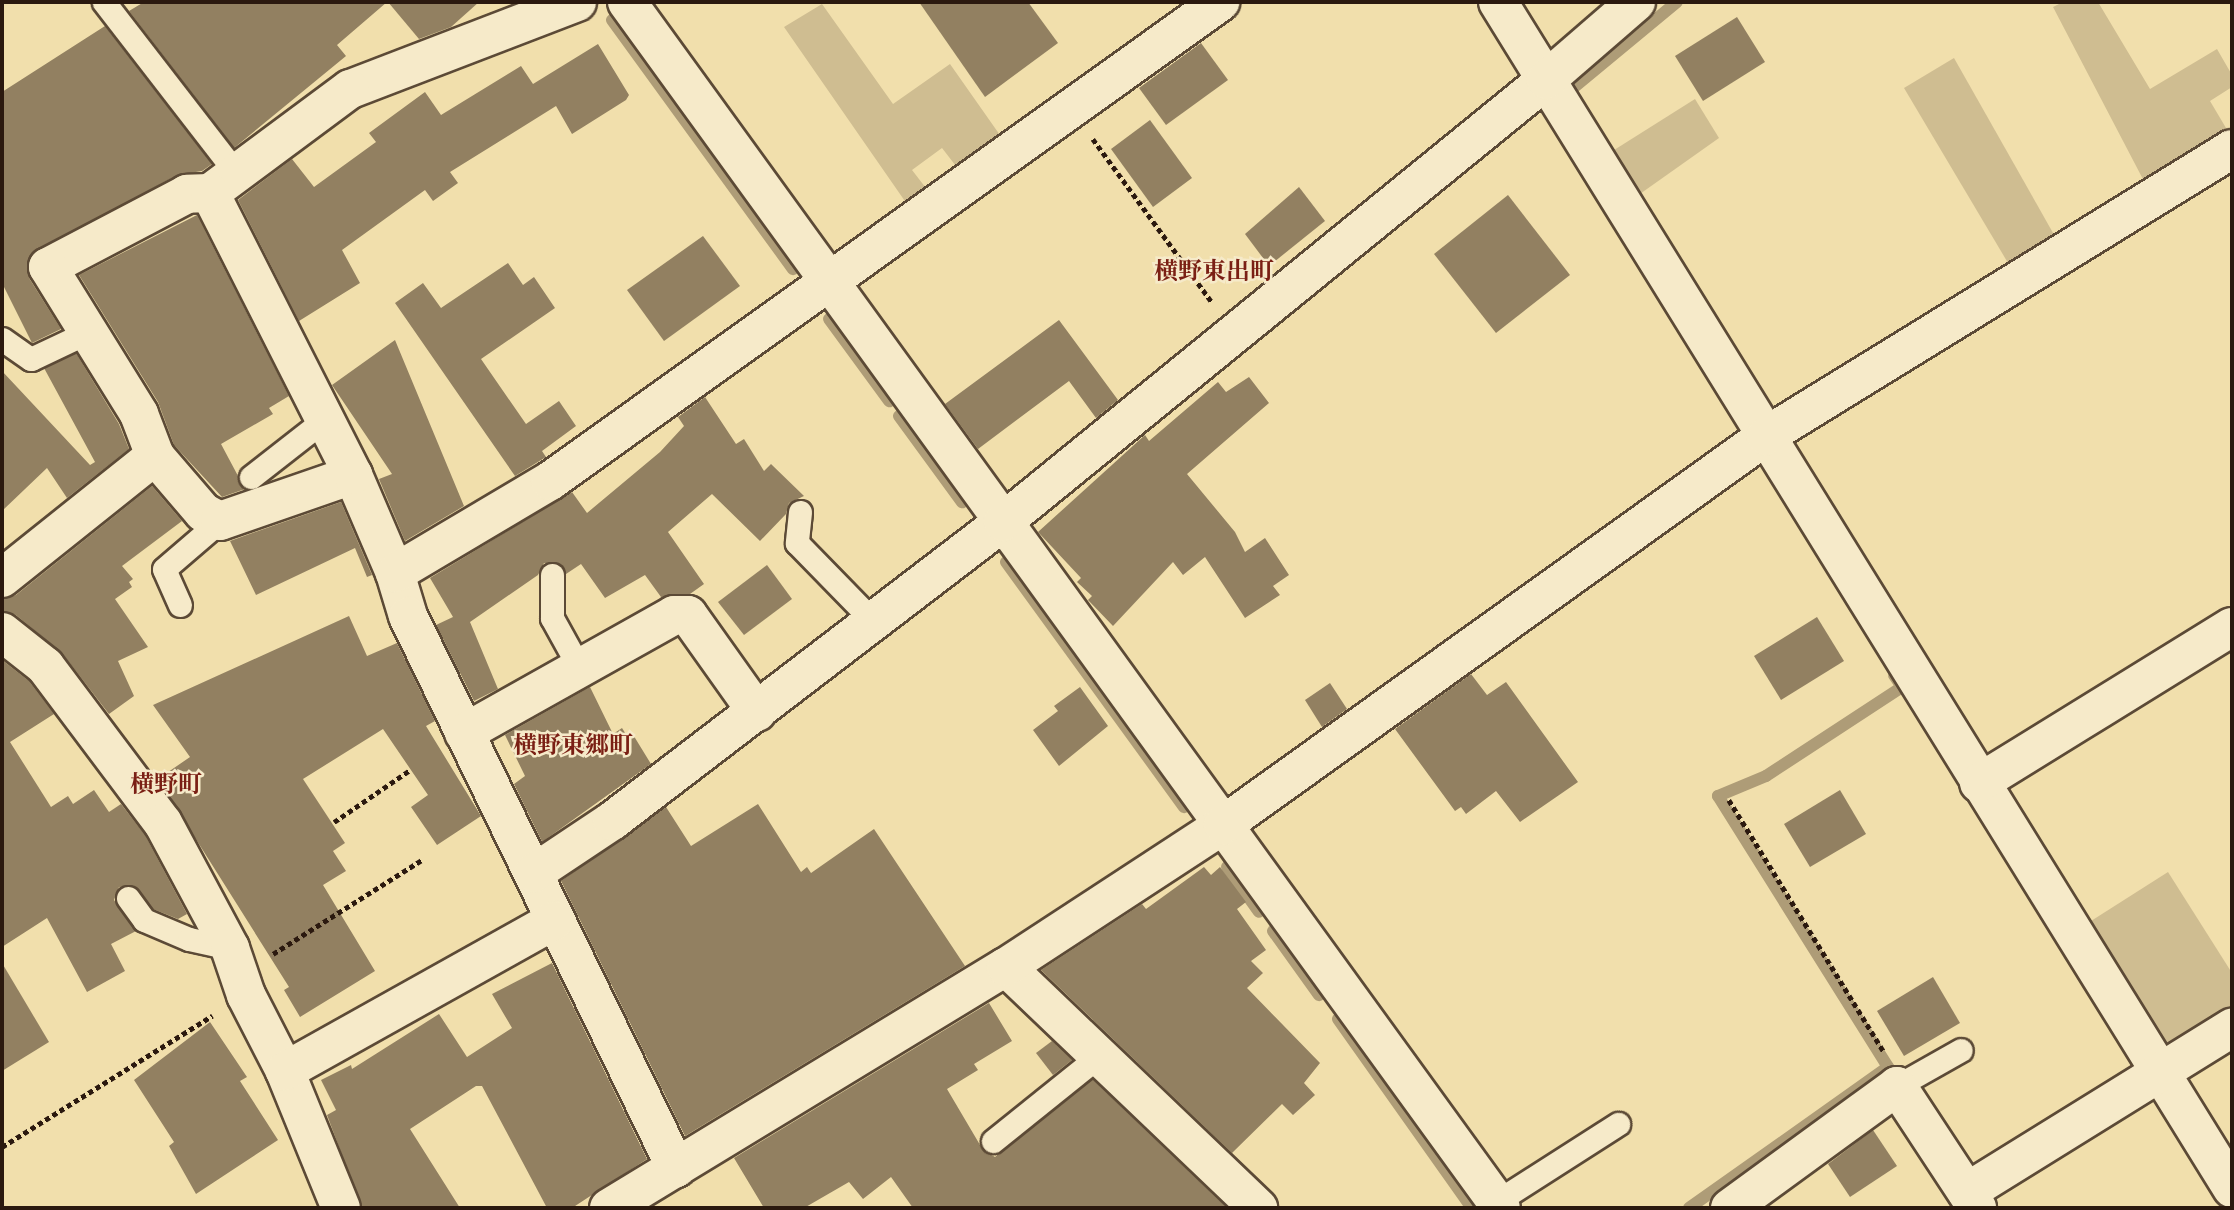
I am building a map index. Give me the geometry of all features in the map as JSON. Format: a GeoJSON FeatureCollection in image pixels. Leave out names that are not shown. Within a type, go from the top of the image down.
{"type":"FeatureCollection","features":[{"type":"Feature","properties":{"kind":"street"},"geometry":{"type":"LineString","coordinates":[[353,475],[220,521],[202,512],[155,456],[139,414],[86,333],[48,267],[187,194],[223,183],[350,89],[578,2]]}},
{"type":"Feature","properties":{"kind":"street"},"geometry":{"type":"LineString","coordinates":[[627,2],[1498,1205]]}},
{"type":"Feature","properties":{"kind":"street"},"geometry":{"type":"LineString","coordinates":[[395,573],[550,481],[831,284],[1220,2]]}},
{"type":"Feature","properties":{"kind":"street"},"geometry":{"type":"LineString","coordinates":[[1498,2],[2158,1073],[2232,1188]]}},
{"type":"Feature","properties":{"kind":"street"},"geometry":{"type":"LineString","coordinates":[[534,873],[757,712],[1003,522],[1546,80],[1636,2]]}},
{"type":"Feature","properties":{"kind":"street"},"geometry":{"type":"LineString","coordinates":[[608,1208],[664,1187],[1006,967],[1223,825],[1766,436],[2232,149]]}},
{"type":"Feature","properties":{"kind":"street"},"geometry":{"type":"LineString","coordinates":[[223,183],[324,420],[353,475],[395,573],[408,616],[555,920],[664,1187]]}},
{"type":"Feature","properties":{"kind":"street"},"geometry":{"type":"LineString","coordinates":[[2,578],[155,456]]}},
{"type":"Feature","properties":{"kind":"street"},"geometry":{"type":"LineString","coordinates":[[464,733],[674,615],[688,615],[757,712]]}},
{"type":"Feature","properties":{"kind":"street"},"geometry":{"type":"LineString","coordinates":[[1979,783],[2232,627]]}},
{"type":"Feature","properties":{"kind":"street"},"geometry":{"type":"LineString","coordinates":[[2,632],[45,666],[163,822],[285,1071],[341,1208]]}},
{"type":"Feature","properties":{"kind":"street"},"geometry":{"type":"LineString","coordinates":[[285,1071],[555,920]]}},
{"type":"Feature","properties":{"kind":"street"},"geometry":{"type":"LineString","coordinates":[[1006,967],[1258,1208]]}},
{"type":"Feature","properties":{"kind":"street"},"geometry":{"type":"LineString","coordinates":[[1730,1208],[1897,1087],[1972,1200],[2158,1073],[2232,1028]]}},
{"type":"Feature","properties":{"kind":"lane"},"geometry":{"type":"LineString","coordinates":[[104,2],[223,183]]}},
{"type":"Feature","properties":{"kind":"lane"},"geometry":{"type":"LineString","coordinates":[[2,339],[31,359],[86,333]]}},
{"type":"Feature","properties":{"kind":"lane"},"geometry":{"type":"LineString","coordinates":[[251,477],[324,420]]}},
{"type":"Feature","properties":{"kind":"lane"},"geometry":{"type":"LineString","coordinates":[[800,512],[797,543],[874,622]]}},
{"type":"Feature","properties":{"kind":"lane"},"geometry":{"type":"LineString","coordinates":[[180,605],[164,569],[220,521]]}},
{"type":"Feature","properties":{"kind":"lane"},"geometry":{"type":"LineString","coordinates":[[552,575],[552,618],[579,667]]}},
{"type":"Feature","properties":{"kind":"lane"},"geometry":{"type":"LineString","coordinates":[[128,898],[144,920],[189,939],[238,971]]}},
{"type":"Feature","properties":{"kind":"lane"},"geometry":{"type":"LineString","coordinates":[[1897,1087],[1961,1050]]}},
{"type":"Feature","properties":{"kind":"lane"},"geometry":{"type":"LineString","coordinates":[[993,1141],[1100,1055]]}},
{"type":"Feature","properties":{"kind":"lane"},"geometry":{"type":"LineString","coordinates":[[1498,1205],[1618,1124]]}},
{"type":"Feature","properties":{"kind":"path"},"geometry":{"type":"LineString","coordinates":[[1072,109],[1235,334]]}},
{"type":"Feature","properties":{"kind":"path"},"geometry":{"type":"LineString","coordinates":[[334,822],[410,769]]}},
{"type":"Feature","properties":{"kind":"path"},"geometry":{"type":"LineString","coordinates":[[1729,800],[1894,1067],[1897,1087]]}},
{"type":"Feature","properties":{"kind":"path"},"geometry":{"type":"LineString","coordinates":[[2,1147],[238,971],[268,959],[423,859]]}},
{"type":"Feature","properties":{"kind":"shaded area"},"geometry":{"type":"Polygon","coordinates":[[[2063,2],[2098,2],[2150,89],[2217,49],[2232,75],[2232,87],[2210,101],[2229,133],[2146,185],[2053,7],[2063,2]]]}},
{"type":"Feature","properties":{"kind":"shaded area"},"geometry":{"type":"Polygon","coordinates":[[[822,4],[893,104],[950,64],[1002,138],[959,170],[942,148],[912,170],[929,192],[909,207],[784,27],[822,4]]]}},
{"type":"Feature","properties":{"kind":"shaded area"},"geometry":{"type":"Polygon","coordinates":[[[1954,58],[2057,240],[2011,268],[1904,88],[1954,58]]]}},
{"type":"Feature","properties":{"kind":"shaded area"},"geometry":{"type":"Polygon","coordinates":[[[1695,99],[1719,138],[1630,201],[1603,157],[1695,99]]]}},
{"type":"Feature","properties":{"kind":"shaded area"},"geometry":{"type":"Polygon","coordinates":[[[2168,872],[2232,973],[2232,1019],[2173,1056],[2080,928],[2168,872]]]}},
{"type":"Feature","properties":{"kind":"building"},"geometry":{"type":"Polygon","coordinates":[[[144,2],[387,2],[337,45],[346,56],[234,148],[129,11],[144,2]]]}},
{"type":"Feature","properties":{"kind":"building"},"geometry":{"type":"Polygon","coordinates":[[[388,2],[479,2],[451,27],[419,39],[388,2]]]}},
{"type":"Feature","properties":{"kind":"building"},"geometry":{"type":"Polygon","coordinates":[[[919,2],[1028,2],[1058,43],[985,97],[919,2]]]}},
{"type":"Feature","properties":{"kind":"building"},"geometry":{"type":"Polygon","coordinates":[[[1737,17],[1765,62],[1703,101],[1675,56],[1737,17]]]}},
{"type":"Feature","properties":{"kind":"building"},"geometry":{"type":"Polygon","coordinates":[[[105,26],[212,164],[202,171],[177,175],[30,255],[29,278],[61,329],[32,343],[2,283],[2,92],[105,26]]]}},
{"type":"Feature","properties":{"kind":"building"},"geometry":{"type":"Polygon","coordinates":[[[1201,43],[1228,80],[1166,125],[1139,88],[1201,43]]]}},
{"type":"Feature","properties":{"kind":"building"},"geometry":{"type":"Polygon","coordinates":[[[598,44],[629,95],[626,100],[572,134],[556,106],[450,172],[458,183],[433,201],[425,190],[342,250],[360,283],[299,321],[238,200],[292,159],[314,187],[376,142],[369,133],[425,92],[441,115],[521,66],[533,84],[598,44]]]}},
{"type":"Feature","properties":{"kind":"building"},"geometry":{"type":"Polygon","coordinates":[[[1150,120],[1192,178],[1153,207],[1111,149],[1150,120]]]}},
{"type":"Feature","properties":{"kind":"building"},"geometry":{"type":"Polygon","coordinates":[[[1299,187],[1325,221],[1269,266],[1245,234],[1299,187]]]}},
{"type":"Feature","properties":{"kind":"building"},"geometry":{"type":"Polygon","coordinates":[[[1508,195],[1570,275],[1496,333],[1434,254],[1508,195]]]}},
{"type":"Feature","properties":{"kind":"building"},"geometry":{"type":"Polygon","coordinates":[[[197,215],[289,396],[269,408],[273,414],[221,444],[245,489],[222,497],[174,445],[158,402],[79,275],[197,215]]]}},
{"type":"Feature","properties":{"kind":"building"},"geometry":{"type":"Polygon","coordinates":[[[703,236],[740,286],[664,341],[627,290],[703,236]]]}},
{"type":"Feature","properties":{"kind":"building"},"geometry":{"type":"Polygon","coordinates":[[[508,263],[523,285],[534,277],[555,308],[481,359],[526,424],[559,401],[576,426],[542,451],[546,457],[515,476],[395,303],[423,283],[441,308],[508,263]]]}},
{"type":"Feature","properties":{"kind":"building"},"geometry":{"type":"Polygon","coordinates":[[[1059,320],[1118,400],[1096,418],[1069,381],[978,449],[945,404],[1059,320]]]}},
{"type":"Feature","properties":{"kind":"building"},"geometry":{"type":"Polygon","coordinates":[[[395,340],[464,506],[405,541],[379,479],[392,474],[332,385],[395,340]]]}},
{"type":"Feature","properties":{"kind":"building"},"geometry":{"type":"Polygon","coordinates":[[[76,353],[119,424],[129,449],[67,498],[47,468],[2,511],[2,371],[90,465],[95,462],[44,368],[76,353]]]}},
{"type":"Feature","properties":{"kind":"building"},"geometry":{"type":"Polygon","coordinates":[[[1249,377],[1269,403],[1187,474],[1235,532],[1245,552],[1265,538],[1289,575],[1273,586],[1280,595],[1245,618],[1205,557],[1183,575],[1173,562],[1113,626],[1088,600],[1092,596],[1077,582],[1081,578],[1038,532],[1145,435],[1149,441],[1218,382],[1226,392],[1249,377]]]}},
{"type":"Feature","properties":{"kind":"building"},"geometry":{"type":"Polygon","coordinates":[[[705,397],[736,444],[744,439],[764,471],[771,464],[804,496],[789,503],[786,514],[760,541],[712,494],[668,532],[704,584],[690,594],[661,597],[645,575],[605,598],[581,564],[566,574],[558,563],[544,563],[538,575],[470,622],[498,689],[474,701],[436,625],[453,617],[430,578],[572,492],[587,513],[660,452],[684,426],[678,417],[705,397]]]}},
{"type":"Feature","properties":{"kind":"building"},"geometry":{"type":"Polygon","coordinates":[[[152,486],[182,521],[122,566],[133,579],[129,582],[132,587],[115,599],[148,647],[118,661],[134,696],[109,714],[62,653],[16,615],[2,611],[2,599],[16,595],[152,486]]]}},
{"type":"Feature","properties":{"kind":"building"},"geometry":{"type":"Polygon","coordinates":[[[341,502],[372,575],[367,577],[355,548],[256,595],[230,541],[341,502]]]}},
{"type":"Feature","properties":{"kind":"building"},"geometry":{"type":"Polygon","coordinates":[[[767,565],[792,599],[744,635],[718,602],[767,565]]]}},
{"type":"Feature","properties":{"kind":"building"},"geometry":{"type":"Polygon","coordinates":[[[349,616],[367,656],[397,643],[435,721],[426,726],[481,816],[437,845],[411,807],[428,795],[383,729],[303,779],[345,843],[333,851],[346,871],[323,885],[375,971],[300,1017],[284,990],[289,987],[158,779],[190,757],[153,705],[349,616]]]}},
{"type":"Feature","properties":{"kind":"building"},"geometry":{"type":"Polygon","coordinates":[[[1817,617],[1844,661],[1781,700],[1754,656],[1817,617]]]}},
{"type":"Feature","properties":{"kind":"building"},"geometry":{"type":"Polygon","coordinates":[[[2,660],[29,681],[54,714],[10,742],[51,807],[68,796],[73,804],[94,790],[109,812],[121,804],[145,835],[187,914],[178,919],[153,909],[134,886],[119,887],[114,900],[136,931],[111,944],[125,971],[87,992],[47,918],[2,947],[2,660]]]}},
{"type":"Feature","properties":{"kind":"building"},"geometry":{"type":"Polygon","coordinates":[[[1471,674],[1487,695],[1506,682],[1578,782],[1520,822],[1496,791],[1466,814],[1461,807],[1455,811],[1395,729],[1471,674]]]}},
{"type":"Feature","properties":{"kind":"building"},"geometry":{"type":"Polygon","coordinates":[[[1330,683],[1347,709],[1322,727],[1305,700],[1330,683]]]}},
{"type":"Feature","properties":{"kind":"building"},"geometry":{"type":"Polygon","coordinates":[[[590,687],[613,734],[622,728],[627,736],[632,733],[651,764],[542,842],[514,784],[525,776],[505,735],[590,687]]]}},
{"type":"Feature","properties":{"kind":"building"},"geometry":{"type":"Polygon","coordinates":[[[1080,687],[1108,726],[1059,766],[1033,730],[1058,711],[1054,706],[1080,687]]]}},
{"type":"Feature","properties":{"kind":"building"},"geometry":{"type":"Polygon","coordinates":[[[1840,790],[1866,834],[1810,867],[1784,824],[1840,790]]]}},
{"type":"Feature","properties":{"kind":"building"},"geometry":{"type":"Polygon","coordinates":[[[758,804],[801,872],[807,867],[811,873],[874,829],[965,966],[685,1136],[561,881],[666,807],[691,846],[758,804]]]}},
{"type":"Feature","properties":{"kind":"building"},"geometry":{"type":"Polygon","coordinates":[[[1204,867],[1211,875],[1220,867],[1246,902],[1237,909],[1266,950],[1251,961],[1263,973],[1247,988],[1320,1063],[1304,1083],[1315,1095],[1293,1115],[1282,1104],[1232,1153],[1041,970],[1142,904],[1146,909],[1204,867]]]}},
{"type":"Feature","properties":{"kind":"building"},"geometry":{"type":"Polygon","coordinates":[[[2,963],[49,1042],[2,1071],[2,963]]]}},
{"type":"Feature","properties":{"kind":"building"},"geometry":{"type":"Polygon","coordinates":[[[552,963],[647,1159],[572,1208],[547,1208],[482,1086],[476,1086],[410,1129],[460,1208],[362,1208],[327,1115],[336,1110],[321,1080],[351,1065],[352,1069],[439,1014],[467,1057],[512,1028],[492,994],[552,963]]]}},
{"type":"Feature","properties":{"kind":"building"},"geometry":{"type":"Polygon","coordinates":[[[1933,977],[1960,1023],[1904,1056],[1877,1011],[1933,977]]]}},
{"type":"Feature","properties":{"kind":"building"},"geometry":{"type":"Polygon","coordinates":[[[989,1003],[1012,1041],[974,1064],[978,1070],[947,1089],[983,1150],[995,1157],[1092,1079],[1227,1208],[913,1208],[891,1177],[863,1199],[849,1182],[804,1208],[764,1208],[734,1158],[989,1003]]]}},
{"type":"Feature","properties":{"kind":"building"},"geometry":{"type":"Polygon","coordinates":[[[210,1022],[247,1077],[240,1081],[278,1140],[196,1194],[169,1146],[174,1142],[134,1080],[210,1022]]]}},
{"type":"Feature","properties":{"kind":"building"},"geometry":{"type":"Polygon","coordinates":[[[1052,1041],[1072,1060],[1053,1075],[1036,1053],[1052,1041]]]}},
{"type":"Feature","properties":{"kind":"building"},"geometry":{"type":"Polygon","coordinates":[[[1873,1130],[1897,1166],[1850,1197],[1828,1164],[1873,1130]]]}},
{"type":"Feature","properties":{"kind":"waterway"},"geometry":{"type":"LineString","coordinates":[[1566,94],[1677,2]]}},
{"type":"Feature","properties":{"kind":"waterway"},"geometry":{"type":"LineString","coordinates":[[612,20],[793,269]]}},
{"type":"Feature","properties":{"kind":"waterway"},"geometry":{"type":"LineString","coordinates":[[829,319],[889,401]]}},
{"type":"Feature","properties":{"kind":"waterway"},"geometry":{"type":"LineString","coordinates":[[899,416],[962,502]]}},
{"type":"Feature","properties":{"kind":"waterway"},"geometry":{"type":"LineString","coordinates":[[1006,562],[1184,807]]}},
{"type":"Feature","properties":{"kind":"waterway"},"geometry":{"type":"LineString","coordinates":[[1689,1208],[1888,1067],[1718,796],[1766,776],[1902,687],[1894,675]]}},
{"type":"Feature","properties":{"kind":"waterway"},"geometry":{"type":"LineString","coordinates":[[1227,867],[1259,912]]}},
{"type":"Feature","properties":{"kind":"waterway"},"geometry":{"type":"LineString","coordinates":[[1273,931],[1319,995]]}},
{"type":"Feature","properties":{"kind":"waterway"},"geometry":{"type":"LineString","coordinates":[[1338,1019],[1472,1208]]}},
{"type":"Feature","properties":{"kind":"district","name":"横野東出町"},"geometry":{"type":"Point","coordinates":[1214,272]}},
{"type":"Feature","properties":{"kind":"district","name":"横野東郷町"},"geometry":{"type":"Point","coordinates":[573,746]}},
{"type":"Feature","properties":{"kind":"district","name":"横野町"},"geometry":{"type":"Point","coordinates":[166,785]}}]}
